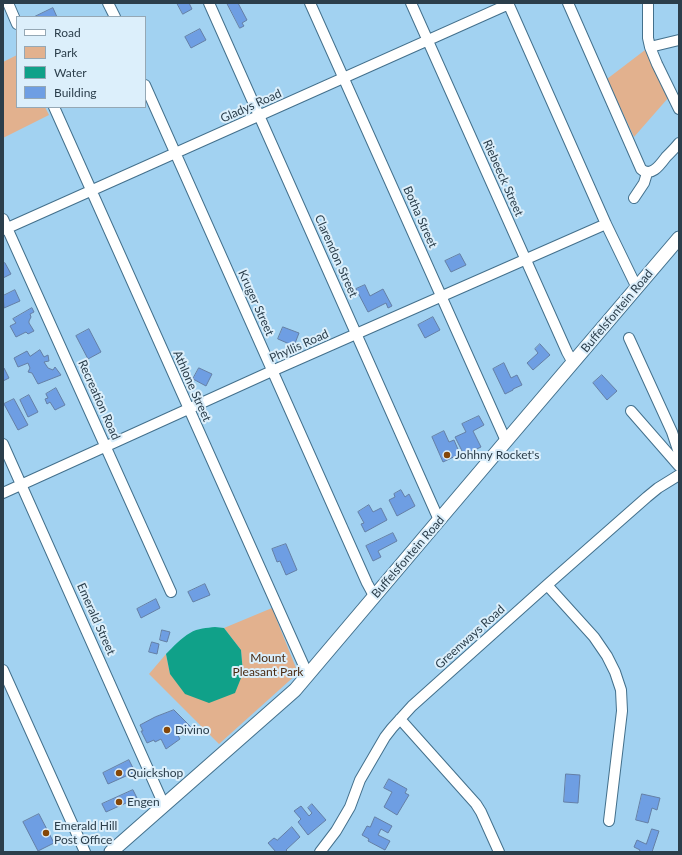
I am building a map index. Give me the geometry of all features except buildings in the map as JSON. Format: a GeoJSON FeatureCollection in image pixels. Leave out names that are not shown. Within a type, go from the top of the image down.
{"type":"FeatureCollection","features":[{"type":"Feature","properties":{"kind":"main road","name":"Buffelsfontein Road"},"geometry":{"type":"LineString","coordinates":[[111,852],[295,690],[679,238]]}},
{"type":"Feature","properties":{"kind":"street"},"geometry":{"type":"LineString","coordinates":[[8,3],[16,22]]}},
{"type":"Feature","properties":{"kind":"street"},"geometry":{"type":"LineString","coordinates":[[108,3],[114,16]]}},
{"type":"Feature","properties":{"kind":"street","name":"Clarendon Street"},"geometry":{"type":"LineString","coordinates":[[209,3],[440,520]]}},
{"type":"Feature","properties":{"kind":"street","name":"Botha Street"},"geometry":{"type":"LineString","coordinates":[[310,3],[506,441]]}},
{"type":"Feature","properties":{"kind":"street","name":"Riebeeck Street"},"geometry":{"type":"LineString","coordinates":[[411,3],[525,260],[573,363]]}},
{"type":"Feature","properties":{"kind":"street"},"geometry":{"type":"LineString","coordinates":[[568,3],[641,169],[647,173],[658,168],[679,143]]}},
{"type":"Feature","properties":{"kind":"street"},"geometry":{"type":"LineString","coordinates":[[648,3],[648,38],[650,47],[679,109]]}},
{"type":"Feature","properties":{"kind":"street"},"geometry":{"type":"LineString","coordinates":[[508,4],[606,224],[637,288]]}},
{"type":"Feature","properties":{"kind":"street","name":"Gladys Road"},"geometry":{"type":"LineString","coordinates":[[4,226],[91,191],[176,154],[508,4]]}},
{"type":"Feature","properties":{"kind":"street"},"geometry":{"type":"LineString","coordinates":[[650,47],[679,40]]}},
{"type":"Feature","properties":{"kind":"street","name":"Kruger Street"},"geometry":{"type":"LineString","coordinates":[[146,87],[374,596]]}},
{"type":"Feature","properties":{"kind":"street","name":"Athlone Street"},"geometry":{"type":"LineString","coordinates":[[54,108],[308,675]]}},
{"type":"Feature","properties":{"kind":"street"},"geometry":{"type":"LineString","coordinates":[[634,198],[644,183],[647,173]]}},
{"type":"Feature","properties":{"kind":"street","name":"Phyllis Road"},"geometry":{"type":"LineString","coordinates":[[3,493],[272,371],[606,224]]}},
{"type":"Feature","properties":{"kind":"street","name":"Recreation Road"},"geometry":{"type":"LineString","coordinates":[[4,226],[171,592]]}},
{"type":"Feature","properties":{"kind":"street"},"geometry":{"type":"LineString","coordinates":[[629,338],[674,437],[679,453]]}},
{"type":"Feature","properties":{"kind":"street"},"geometry":{"type":"LineString","coordinates":[[631,410],[679,466]]}},
{"type":"Feature","properties":{"kind":"street","name":"Emerald Street"},"geometry":{"type":"LineString","coordinates":[[3,444],[164,804]]}},
{"type":"Feature","properties":{"kind":"street","name":"Greenways Road"},"geometry":{"type":"LineString","coordinates":[[320,852],[336,831],[350,807],[360,780],[385,737],[412,706],[647,497],[679,475]]}},
{"type":"Feature","properties":{"kind":"street"},"geometry":{"type":"LineString","coordinates":[[547,585],[594,637],[607,656],[615,672],[620,690],[622,711],[609,821]]}},
{"type":"Feature","properties":{"kind":"street"},"geometry":{"type":"LineString","coordinates":[[3,670],[85,852]]}},
{"type":"Feature","properties":{"kind":"street"},"geometry":{"type":"LineString","coordinates":[[400,719],[476,804],[499,852]]}},
{"type":"Feature","properties":{"kind":"green space"},"geometry":{"type":"Polygon","coordinates":[[[645,50],[669,97],[634,137],[607,79],[645,50]]]}},
{"type":"Feature","properties":{"kind":"green space"},"geometry":{"type":"Polygon","coordinates":[[[16,56],[16,108],[46,108],[49,115],[3,138],[3,62],[16,56]]]}},
{"type":"Feature","properties":{"kind":"green space","name":"Mount Pleasant Park"},"geometry":{"type":"Polygon","coordinates":[[[272,608],[298,673],[219,744],[149,674],[166,654],[170,674],[243,673],[241,650],[224,628],[272,608]]]}},
{"type":"Feature","properties":{"kind":"water"},"geometry":{"type":"Polygon","coordinates":[[[215,627],[224,628],[241,650],[243,673],[235,693],[209,703],[185,694],[170,674],[166,654],[180,640],[193,631],[215,627]]]}},
{"type":"Feature","properties":{"kind":"place","name":"Johhny Rocket's"},"geometry":{"type":"Point","coordinates":[447,455]}},
{"type":"Feature","properties":{"kind":"place","name":"Divino"},"geometry":{"type":"Point","coordinates":[167,730]}},
{"type":"Feature","properties":{"kind":"place","name":"Quickshop"},"geometry":{"type":"Point","coordinates":[119,773]}},
{"type":"Feature","properties":{"kind":"place","name":"Engen"},"geometry":{"type":"Point","coordinates":[119,802]}},
{"type":"Feature","properties":{"kind":"place","name":"Emerald Hill Post Office"},"geometry":{"type":"Point","coordinates":[46,833]}}]}
